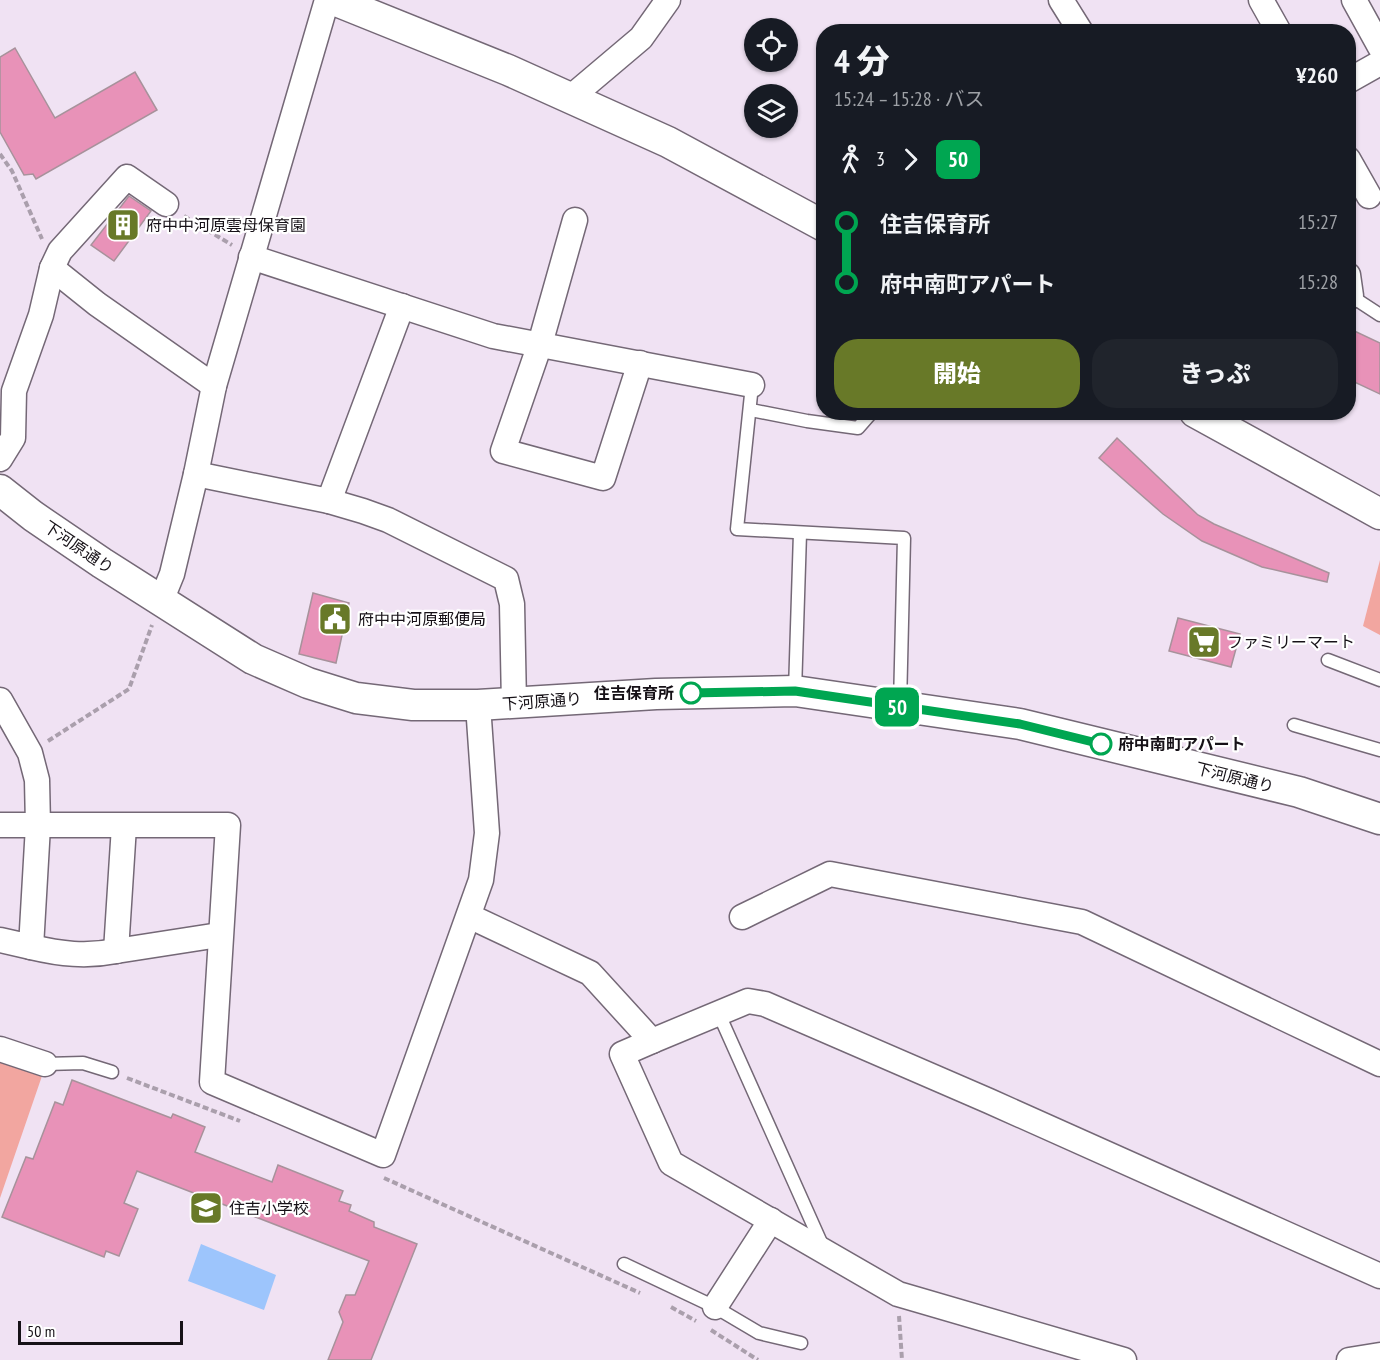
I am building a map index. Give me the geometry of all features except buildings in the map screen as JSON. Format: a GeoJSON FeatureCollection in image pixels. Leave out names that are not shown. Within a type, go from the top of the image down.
{"type":"FeatureCollection","features":[{"type":"Feature","properties":{"kind":"street"},"geometry":{"type":"LineString","coordinates":[[161,601],[172,574],[214,386],[327,0]]}},
{"type":"Feature","properties":{"kind":"street"},"geometry":{"type":"LineString","coordinates":[[334,0],[508,70],[668,142],[816,222]]}},
{"type":"Feature","properties":{"kind":"street"},"geometry":{"type":"LineString","coordinates":[[570,98],[641,38],[668,0]]}},
{"type":"Feature","properties":{"kind":"street"},"geometry":{"type":"LineString","coordinates":[[1061,0],[1076,24]]}},
{"type":"Feature","properties":{"kind":"street"},"geometry":{"type":"LineString","coordinates":[[1261,0],[1274,24]]}},
{"type":"Feature","properties":{"kind":"street"},"geometry":{"type":"LineString","coordinates":[[1354,0],[1374,21],[1380,47]]}},
{"type":"Feature","properties":{"kind":"street"},"geometry":{"type":"LineString","coordinates":[[1356,76],[1380,63]]}},
{"type":"Feature","properties":{"kind":"street"},"geometry":{"type":"LineString","coordinates":[[0,459],[13,438],[14,391],[41,315],[52,268],[60,251],[127,177],[166,204]]}},
{"type":"Feature","properties":{"kind":"street"},"geometry":{"type":"LineString","coordinates":[[1356,177],[1366,199]]}},
{"type":"Feature","properties":{"kind":"street"},"geometry":{"type":"LineString","coordinates":[[575,220],[540,344],[503,451],[603,478],[640,363]]}},
{"type":"Feature","properties":{"kind":"street"},"geometry":{"type":"LineString","coordinates":[[251,257],[493,336],[752,385]]}},
{"type":"Feature","properties":{"kind":"street"},"geometry":{"type":"LineString","coordinates":[[52,268],[97,304],[214,386]]}},
{"type":"Feature","properties":{"kind":"street"},"geometry":{"type":"LineString","coordinates":[[329,501],[402,306]]}},
{"type":"Feature","properties":{"kind":"street"},"geometry":{"type":"LineString","coordinates":[[1210,420],[1380,514]]}},
{"type":"Feature","properties":{"kind":"street"},"geometry":{"type":"LineString","coordinates":[[196,474],[329,501],[388,520],[506,579],[512,604],[514,704]]}},
{"type":"Feature","properties":{"kind":"street","name":"下河原通り"},"geometry":{"type":"LineString","coordinates":[[0,490],[33,516],[161,601],[253,658],[308,683],[356,698],[413,705],[478,705],[656,694],[795,691],[1020,724],[1299,792],[1380,819]]}},
{"type":"Feature","properties":{"kind":"street"},"geometry":{"type":"LineString","coordinates":[[0,700],[30,753],[37,780],[38,826],[31,947]]}},
{"type":"Feature","properties":{"kind":"street"},"geometry":{"type":"LineString","coordinates":[[0,825],[228,825],[219,935],[212,1082],[383,1155],[481,880],[487,833],[478,705]]}},
{"type":"Feature","properties":{"kind":"street"},"geometry":{"type":"LineString","coordinates":[[116,951],[124,826]]}},
{"type":"Feature","properties":{"kind":"street"},"geometry":{"type":"LineString","coordinates":[[742,917],[831,874],[1082,922],[1380,1064]]}},
{"type":"Feature","properties":{"kind":"street"},"geometry":{"type":"LineString","coordinates":[[469,916],[590,973],[652,1041]]}},
{"type":"Feature","properties":{"kind":"street"},"geometry":{"type":"LineString","coordinates":[[0,940],[53,952],[92,955],[219,935]]}},
{"type":"Feature","properties":{"kind":"street"},"geometry":{"type":"LineString","coordinates":[[1124,1360],[898,1294],[671,1163],[622,1054],[718,1012],[748,1002],[765,1004],[1021,1115],[1380,1276]]}},
{"type":"Feature","properties":{"kind":"street"},"geometry":{"type":"LineString","coordinates":[[0,1049],[45,1064]]}},
{"type":"Feature","properties":{"kind":"street"},"geometry":{"type":"LineString","coordinates":[[715,1307],[771,1220]]}},
{"type":"Feature","properties":{"kind":"street"},"geometry":{"type":"LineString","coordinates":[[1349,1360],[1380,1355]]}},
{"type":"Feature","properties":{"kind":"lane"},"geometry":{"type":"LineString","coordinates":[[1356,296],[1380,315]]}},
{"type":"Feature","properties":{"kind":"lane"},"geometry":{"type":"LineString","coordinates":[[752,385],[737,529],[904,538],[900,707]]}},
{"type":"Feature","properties":{"kind":"lane"},"geometry":{"type":"LineString","coordinates":[[751,410],[858,428],[865,420]]}},
{"type":"Feature","properties":{"kind":"lane"},"geometry":{"type":"LineString","coordinates":[[795,691],[800,533]]}},
{"type":"Feature","properties":{"kind":"lane"},"geometry":{"type":"LineString","coordinates":[[1328,660],[1380,680]]}},
{"type":"Feature","properties":{"kind":"lane"},"geometry":{"type":"LineString","coordinates":[[1294,725],[1380,750]]}},
{"type":"Feature","properties":{"kind":"lane"},"geometry":{"type":"LineString","coordinates":[[718,1012],[825,1251]]}},
{"type":"Feature","properties":{"kind":"lane"},"geometry":{"type":"LineString","coordinates":[[45,1064],[83,1063],[112,1072]]}},
{"type":"Feature","properties":{"kind":"lane"},"geometry":{"type":"LineString","coordinates":[[624,1264],[715,1307],[759,1334],[801,1343]]}},
{"type":"Feature","properties":{"kind":"path"},"geometry":{"type":"LineString","coordinates":[[0,154],[12,171],[52,268]]}},
{"type":"Feature","properties":{"kind":"path"},"geometry":{"type":"LineString","coordinates":[[166,204],[251,257]]}},
{"type":"Feature","properties":{"kind":"path"},"geometry":{"type":"LineString","coordinates":[[30,753],[129,688],[161,601]]}},
{"type":"Feature","properties":{"kind":"path"},"geometry":{"type":"LineString","coordinates":[[112,1072],[244,1123]]}},
{"type":"Feature","properties":{"kind":"path"},"geometry":{"type":"LineString","coordinates":[[377,1175],[648,1296]]}},
{"type":"Feature","properties":{"kind":"path"},"geometry":{"type":"LineString","coordinates":[[898,1294],[902,1360]]}},
{"type":"Feature","properties":{"kind":"path"},"geometry":{"type":"LineString","coordinates":[[668,1305],[758,1360]]}},
{"type":"Feature","properties":{"kind":"shaded area"},"geometry":{"type":"Polygon","coordinates":[[[1380,560],[1380,635],[1363,626],[1380,560]]]}},
{"type":"Feature","properties":{"kind":"shaded area"},"geometry":{"type":"Polygon","coordinates":[[[0,1061],[42,1076],[0,1198],[0,1061]]]}},
{"type":"Feature","properties":{"kind":"water"},"geometry":{"type":"Polygon","coordinates":[[[201,1244],[276,1275],[264,1310],[188,1281],[201,1244]]]}},
{"type":"Feature","properties":{"kind":"bus line","name":"50"},"geometry":{"type":"LineString","coordinates":[[691,693],[795,691],[992,719],[1101,744]]}},
{"type":"Feature","properties":{"kind":"place","name":"府中中河原雲母保育園"},"geometry":{"type":"Point","coordinates":[123,225]}},
{"type":"Feature","properties":{"kind":"place","name":"府中中河原郵便局"},"geometry":{"type":"Point","coordinates":[335,619]}},
{"type":"Feature","properties":{"kind":"place","name":"ファミリーマート"},"geometry":{"type":"Point","coordinates":[1204,642]}},
{"type":"Feature","properties":{"kind":"place","name":"住吉保育所"},"geometry":{"type":"Point","coordinates":[691,693]}},
{"type":"Feature","properties":{"kind":"place","name":"府中南町アパート"},"geometry":{"type":"Point","coordinates":[1101,744]}},
{"type":"Feature","properties":{"kind":"place","name":"住吉小学校"},"geometry":{"type":"Point","coordinates":[206,1208]}}]}
